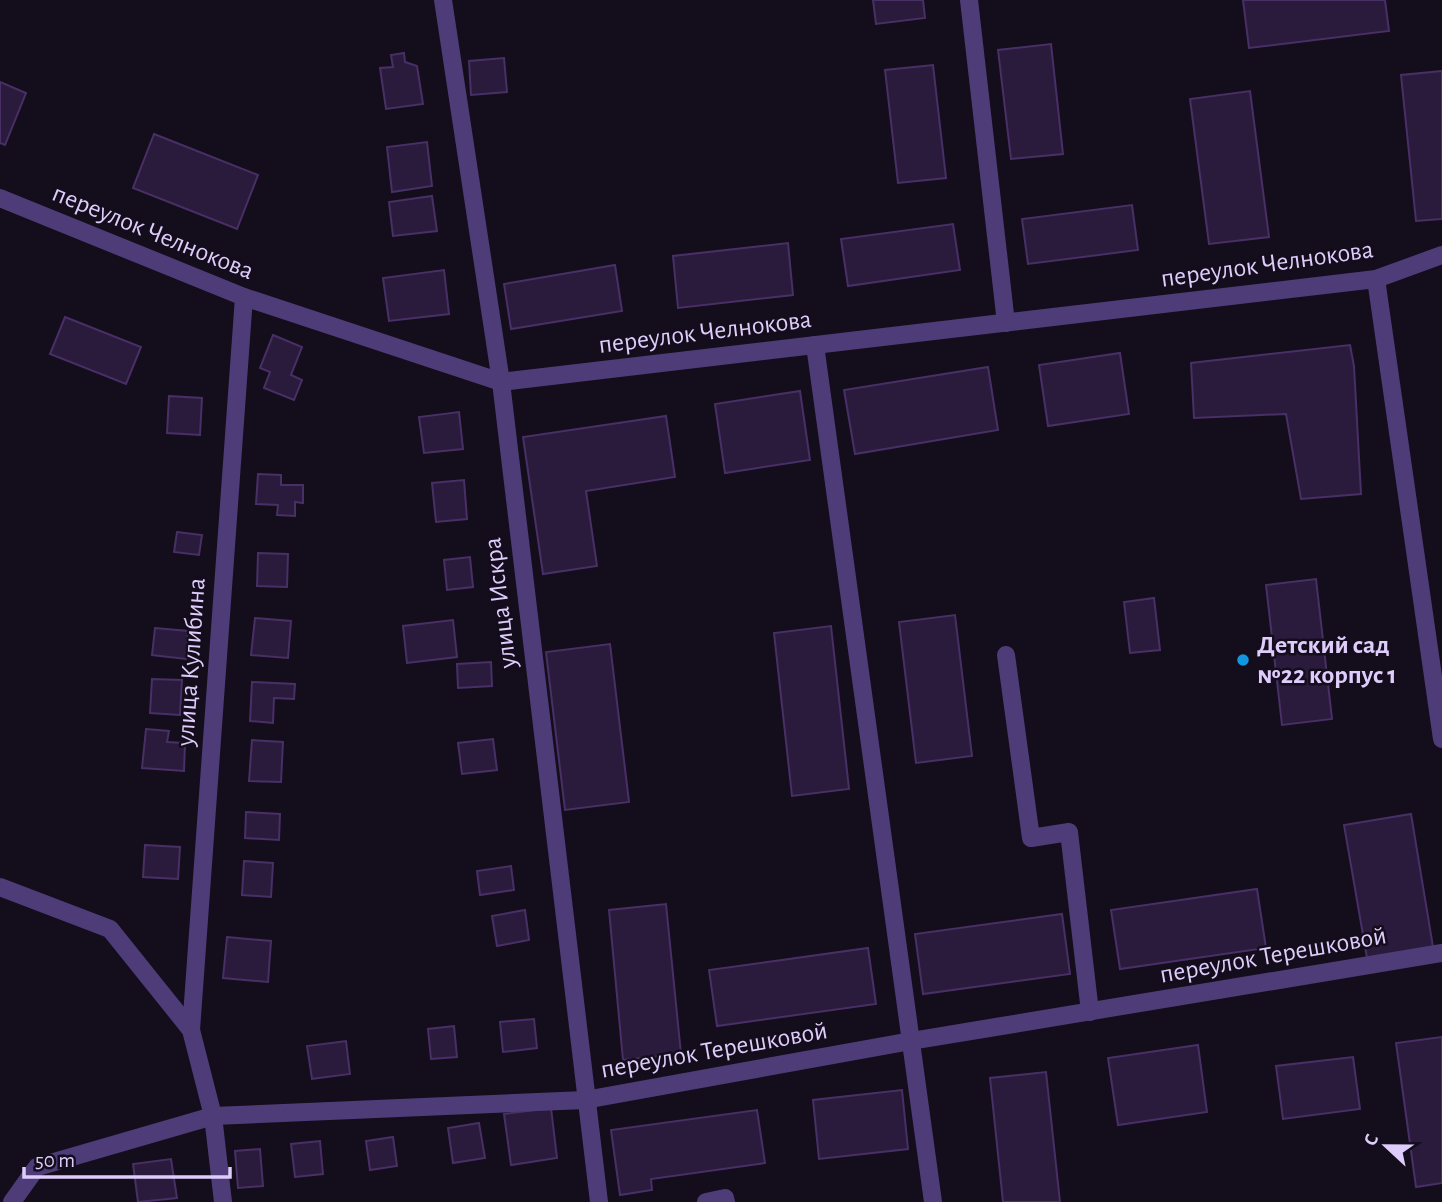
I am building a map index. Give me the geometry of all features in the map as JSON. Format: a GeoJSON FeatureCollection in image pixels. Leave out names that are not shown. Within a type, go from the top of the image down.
{"type":"FeatureCollection","features":[{"type":"Feature","properties":{"kind":"street","name":"улица Искра"},"geometry":{"type":"LineString","coordinates":[[443,0],[501,382],[598,1202]]}},
{"type":"Feature","properties":{"kind":"street"},"geometry":{"type":"LineString","coordinates":[[969,0],[1006,323]]}},
{"type":"Feature","properties":{"kind":"street","name":"переулок Челнокова"},"geometry":{"type":"LineString","coordinates":[[0,198],[244,297],[501,382],[1376,279],[1442,255]]}},
{"type":"Feature","properties":{"kind":"street"},"geometry":{"type":"LineString","coordinates":[[1376,279],[1442,739]]}},
{"type":"Feature","properties":{"kind":"street","name":"улица Кулибина"},"geometry":{"type":"LineString","coordinates":[[191,1030],[244,297]]}},
{"type":"Feature","properties":{"kind":"street"},"geometry":{"type":"LineString","coordinates":[[815,345],[933,1202]]}},
{"type":"Feature","properties":{"kind":"street"},"geometry":{"type":"LineString","coordinates":[[1006,655],[1031,838],[1069,832],[1090,1012]]}},
{"type":"Feature","properties":{"kind":"street"},"geometry":{"type":"LineString","coordinates":[[0,887],[110,929],[191,1030],[213,1116],[223,1202]]}},
{"type":"Feature","properties":{"kind":"street","name":"переулок Терешковой"},"geometry":{"type":"LineString","coordinates":[[12,1202],[37,1167],[213,1116],[585,1100],[911,1041],[1442,953]]}},
{"type":"Feature","properties":{"kind":"street"},"geometry":{"type":"LineString","coordinates":[[706,1202],[725,1198],[726,1202]]}},
{"type":"Feature","properties":{"kind":"building"},"geometry":{"type":"Polygon","coordinates":[[[873,0],[923,0],[925,18],[876,24],[873,0]]]}},
{"type":"Feature","properties":{"kind":"building"},"geometry":{"type":"Polygon","coordinates":[[[1243,0],[1385,0],[1389,31],[1249,48],[1243,0]]]}},
{"type":"Feature","properties":{"kind":"building"},"geometry":{"type":"Polygon","coordinates":[[[1051,44],[1063,154],[1011,159],[998,50],[1051,44]]]}},
{"type":"Feature","properties":{"kind":"building"},"geometry":{"type":"Polygon","coordinates":[[[404,53],[405,62],[417,66],[423,104],[386,109],[380,68],[393,67],[391,55],[404,53]]]}},
{"type":"Feature","properties":{"kind":"building"},"geometry":{"type":"Polygon","coordinates":[[[504,58],[507,92],[471,95],[469,61],[504,58]]]}},
{"type":"Feature","properties":{"kind":"building"},"geometry":{"type":"Polygon","coordinates":[[[933,65],[946,178],[898,183],[885,70],[933,65]]]}},
{"type":"Feature","properties":{"kind":"building"},"geometry":{"type":"Polygon","coordinates":[[[1442,71],[1442,219],[1416,221],[1401,75],[1442,71]]]}},
{"type":"Feature","properties":{"kind":"building"},"geometry":{"type":"Polygon","coordinates":[[[0,82],[26,93],[5,145],[0,143],[0,82]]]}},
{"type":"Feature","properties":{"kind":"building"},"geometry":{"type":"Polygon","coordinates":[[[1250,91],[1269,237],[1209,244],[1190,99],[1250,91]]]}},
{"type":"Feature","properties":{"kind":"building"},"geometry":{"type":"Polygon","coordinates":[[[154,134],[258,175],[237,229],[133,188],[154,134]]]}},
{"type":"Feature","properties":{"kind":"building"},"geometry":{"type":"Polygon","coordinates":[[[427,142],[432,186],[392,192],[387,147],[427,142]]]}},
{"type":"Feature","properties":{"kind":"building"},"geometry":{"type":"Polygon","coordinates":[[[432,196],[437,231],[393,236],[389,202],[432,196]]]}},
{"type":"Feature","properties":{"kind":"building"},"geometry":{"type":"Polygon","coordinates":[[[1132,205],[1138,250],[1028,264],[1022,219],[1132,205]]]}},
{"type":"Feature","properties":{"kind":"building"},"geometry":{"type":"Polygon","coordinates":[[[953,224],[960,270],[848,286],[841,239],[953,224]]]}},
{"type":"Feature","properties":{"kind":"building"},"geometry":{"type":"Polygon","coordinates":[[[788,243],[793,295],[678,308],[673,256],[788,243]]]}},
{"type":"Feature","properties":{"kind":"building"},"geometry":{"type":"Polygon","coordinates":[[[615,265],[622,311],[511,329],[504,284],[615,265]]]}},
{"type":"Feature","properties":{"kind":"building"},"geometry":{"type":"Polygon","coordinates":[[[444,270],[449,314],[389,321],[383,278],[444,270]]]}},
{"type":"Feature","properties":{"kind":"building"},"geometry":{"type":"Polygon","coordinates":[[[65,317],[141,347],[126,384],[50,354],[65,317]]]}},
{"type":"Feature","properties":{"kind":"building"},"geometry":{"type":"Polygon","coordinates":[[[273,335],[302,347],[291,375],[302,380],[294,400],[264,388],[270,372],[260,368],[273,335]]]}},
{"type":"Feature","properties":{"kind":"building"},"geometry":{"type":"Polygon","coordinates":[[[1350,345],[1354,366],[1361,494],[1301,499],[1286,414],[1194,418],[1191,363],[1350,345]]]}},
{"type":"Feature","properties":{"kind":"building"},"geometry":{"type":"Polygon","coordinates":[[[1120,353],[1129,414],[1048,426],[1039,365],[1120,353]]]}},
{"type":"Feature","properties":{"kind":"building"},"geometry":{"type":"Polygon","coordinates":[[[988,367],[998,430],[855,454],[844,390],[988,367]]]}},
{"type":"Feature","properties":{"kind":"building"},"geometry":{"type":"Polygon","coordinates":[[[800,391],[810,460],[725,473],[715,404],[800,391]]]}},
{"type":"Feature","properties":{"kind":"building"},"geometry":{"type":"Polygon","coordinates":[[[169,396],[202,398],[200,435],[167,433],[169,396]]]}},
{"type":"Feature","properties":{"kind":"building"},"geometry":{"type":"Polygon","coordinates":[[[459,412],[463,449],[424,453],[419,417],[459,412]]]}},
{"type":"Feature","properties":{"kind":"building"},"geometry":{"type":"Polygon","coordinates":[[[666,416],[675,477],[586,491],[597,566],[543,574],[523,437],[666,416]]]}},
{"type":"Feature","properties":{"kind":"building"},"geometry":{"type":"Polygon","coordinates":[[[258,474],[281,475],[281,485],[303,485],[303,503],[295,502],[295,516],[277,515],[278,505],[256,504],[258,474]]]}},
{"type":"Feature","properties":{"kind":"building"},"geometry":{"type":"Polygon","coordinates":[[[464,480],[467,519],[436,522],[432,483],[464,480]]]}},
{"type":"Feature","properties":{"kind":"building"},"geometry":{"type":"Polygon","coordinates":[[[177,532],[202,535],[199,555],[174,552],[177,532]]]}},
{"type":"Feature","properties":{"kind":"building"},"geometry":{"type":"Polygon","coordinates":[[[258,553],[288,554],[287,587],[257,586],[258,553]]]}},
{"type":"Feature","properties":{"kind":"building"},"geometry":{"type":"Polygon","coordinates":[[[470,557],[473,587],[447,590],[444,560],[470,557]]]}},
{"type":"Feature","properties":{"kind":"building"},"geometry":{"type":"Polygon","coordinates":[[[1316,579],[1332,719],[1282,725],[1266,585],[1316,579]]]}},
{"type":"Feature","properties":{"kind":"building"},"geometry":{"type":"Polygon","coordinates":[[[1154,598],[1160,650],[1130,653],[1124,602],[1154,598]]]}},
{"type":"Feature","properties":{"kind":"building"},"geometry":{"type":"Polygon","coordinates":[[[955,615],[972,756],[916,763],[899,622],[955,615]]]}},
{"type":"Feature","properties":{"kind":"building"},"geometry":{"type":"Polygon","coordinates":[[[255,618],[291,621],[288,658],[251,655],[255,618]]]}},
{"type":"Feature","properties":{"kind":"building"},"geometry":{"type":"Polygon","coordinates":[[[453,620],[457,657],[407,663],[403,626],[453,620]]]}},
{"type":"Feature","properties":{"kind":"building"},"geometry":{"type":"Polygon","coordinates":[[[831,626],[849,789],[792,796],[774,633],[831,626]]]}},
{"type":"Feature","properties":{"kind":"building"},"geometry":{"type":"Polygon","coordinates":[[[155,628],[188,631],[186,659],[152,655],[155,628]]]}},
{"type":"Feature","properties":{"kind":"building"},"geometry":{"type":"Polygon","coordinates":[[[610,644],[629,802],[565,810],[546,652],[610,644]]]}},
{"type":"Feature","properties":{"kind":"building"},"geometry":{"type":"Polygon","coordinates":[[[491,662],[492,686],[458,688],[457,664],[491,662]]]}},
{"type":"Feature","properties":{"kind":"building"},"geometry":{"type":"Polygon","coordinates":[[[152,679],[182,680],[180,715],[150,713],[152,679]]]}},
{"type":"Feature","properties":{"kind":"building"},"geometry":{"type":"Polygon","coordinates":[[[252,682],[295,684],[294,699],[274,698],[273,723],[250,721],[252,682]]]}},
{"type":"Feature","properties":{"kind":"building"},"geometry":{"type":"Polygon","coordinates":[[[146,729],[169,731],[167,742],[185,743],[184,771],[142,768],[146,729]]]}},
{"type":"Feature","properties":{"kind":"building"},"geometry":{"type":"Polygon","coordinates":[[[493,739],[497,770],[462,774],[458,743],[493,739]]]}},
{"type":"Feature","properties":{"kind":"building"},"geometry":{"type":"Polygon","coordinates":[[[252,740],[283,742],[281,782],[249,781],[252,740]]]}},
{"type":"Feature","properties":{"kind":"building"},"geometry":{"type":"Polygon","coordinates":[[[246,812],[280,814],[279,840],[245,838],[246,812]]]}},
{"type":"Feature","properties":{"kind":"building"},"geometry":{"type":"Polygon","coordinates":[[[1411,814],[1433,947],[1367,958],[1344,825],[1411,814]]]}},
{"type":"Feature","properties":{"kind":"building"},"geometry":{"type":"Polygon","coordinates":[[[145,845],[180,847],[178,879],[143,877],[145,845]]]}},
{"type":"Feature","properties":{"kind":"building"},"geometry":{"type":"Polygon","coordinates":[[[244,861],[273,863],[271,897],[242,895],[244,861]]]}},
{"type":"Feature","properties":{"kind":"building"},"geometry":{"type":"Polygon","coordinates":[[[511,866],[514,890],[480,895],[477,871],[511,866]]]}},
{"type":"Feature","properties":{"kind":"building"},"geometry":{"type":"Polygon","coordinates":[[[1257,889],[1266,948],[1120,969],[1111,910],[1257,889]]]}},
{"type":"Feature","properties":{"kind":"building"},"geometry":{"type":"Polygon","coordinates":[[[666,904],[681,1054],[623,1060],[609,910],[666,904]]]}},
{"type":"Feature","properties":{"kind":"building"},"geometry":{"type":"Polygon","coordinates":[[[525,910],[529,940],[497,946],[492,916],[525,910]]]}},
{"type":"Feature","properties":{"kind":"building"},"geometry":{"type":"Polygon","coordinates":[[[1062,914],[1070,974],[923,994],[915,934],[1062,914]]]}},
{"type":"Feature","properties":{"kind":"building"},"geometry":{"type":"Polygon","coordinates":[[[227,937],[271,941],[268,982],[223,978],[227,937]]]}},
{"type":"Feature","properties":{"kind":"building"},"geometry":{"type":"Polygon","coordinates":[[[868,948],[876,1004],[717,1026],[709,970],[868,948]]]}},
{"type":"Feature","properties":{"kind":"building"},"geometry":{"type":"Polygon","coordinates":[[[534,1019],[537,1048],[503,1052],[500,1022],[534,1019]]]}},
{"type":"Feature","properties":{"kind":"building"},"geometry":{"type":"Polygon","coordinates":[[[454,1026],[457,1057],[431,1059],[428,1029],[454,1026]]]}},
{"type":"Feature","properties":{"kind":"building"},"geometry":{"type":"Polygon","coordinates":[[[1442,1037],[1442,1183],[1416,1187],[1396,1043],[1442,1037]]]}},
{"type":"Feature","properties":{"kind":"building"},"geometry":{"type":"Polygon","coordinates":[[[346,1041],[350,1074],[312,1079],[307,1046],[346,1041]]]}},
{"type":"Feature","properties":{"kind":"building"},"geometry":{"type":"Polygon","coordinates":[[[1198,1045],[1207,1112],[1118,1125],[1108,1058],[1198,1045]]]}},
{"type":"Feature","properties":{"kind":"building"},"geometry":{"type":"Polygon","coordinates":[[[1353,1057],[1360,1109],[1283,1119],[1276,1066],[1353,1057]]]}},
{"type":"Feature","properties":{"kind":"building"},"geometry":{"type":"Polygon","coordinates":[[[1046,1072],[1060,1202],[1003,1202],[990,1078],[1046,1072]]]}},
{"type":"Feature","properties":{"kind":"building"},"geometry":{"type":"Polygon","coordinates":[[[902,1090],[908,1149],[819,1159],[813,1100],[902,1090]]]}},
{"type":"Feature","properties":{"kind":"building"},"geometry":{"type":"Polygon","coordinates":[[[551,1108],[557,1158],[511,1165],[504,1114],[551,1108]]]}},
{"type":"Feature","properties":{"kind":"building"},"geometry":{"type":"Polygon","coordinates":[[[757,1110],[765,1163],[651,1179],[652,1190],[620,1195],[611,1130],[757,1110]]]}},
{"type":"Feature","properties":{"kind":"building"},"geometry":{"type":"Polygon","coordinates":[[[479,1123],[485,1158],[453,1163],[448,1128],[479,1123]]]}},
{"type":"Feature","properties":{"kind":"building"},"geometry":{"type":"Polygon","coordinates":[[[393,1137],[397,1166],[370,1170],[366,1141],[393,1137]]]}},
{"type":"Feature","properties":{"kind":"building"},"geometry":{"type":"Polygon","coordinates":[[[320,1141],[323,1174],[295,1177],[291,1144],[320,1141]]]}},
{"type":"Feature","properties":{"kind":"building"},"geometry":{"type":"Polygon","coordinates":[[[260,1149],[263,1186],[238,1188],[235,1151],[260,1149]]]}},
{"type":"Feature","properties":{"kind":"building"},"geometry":{"type":"Polygon","coordinates":[[[171,1159],[177,1198],[138,1202],[133,1164],[171,1159]]]}},
{"type":"Feature","properties":{"kind":"place","name":"Детский сад №22 корпус 1"},"geometry":{"type":"Point","coordinates":[1243,660]}}]}
